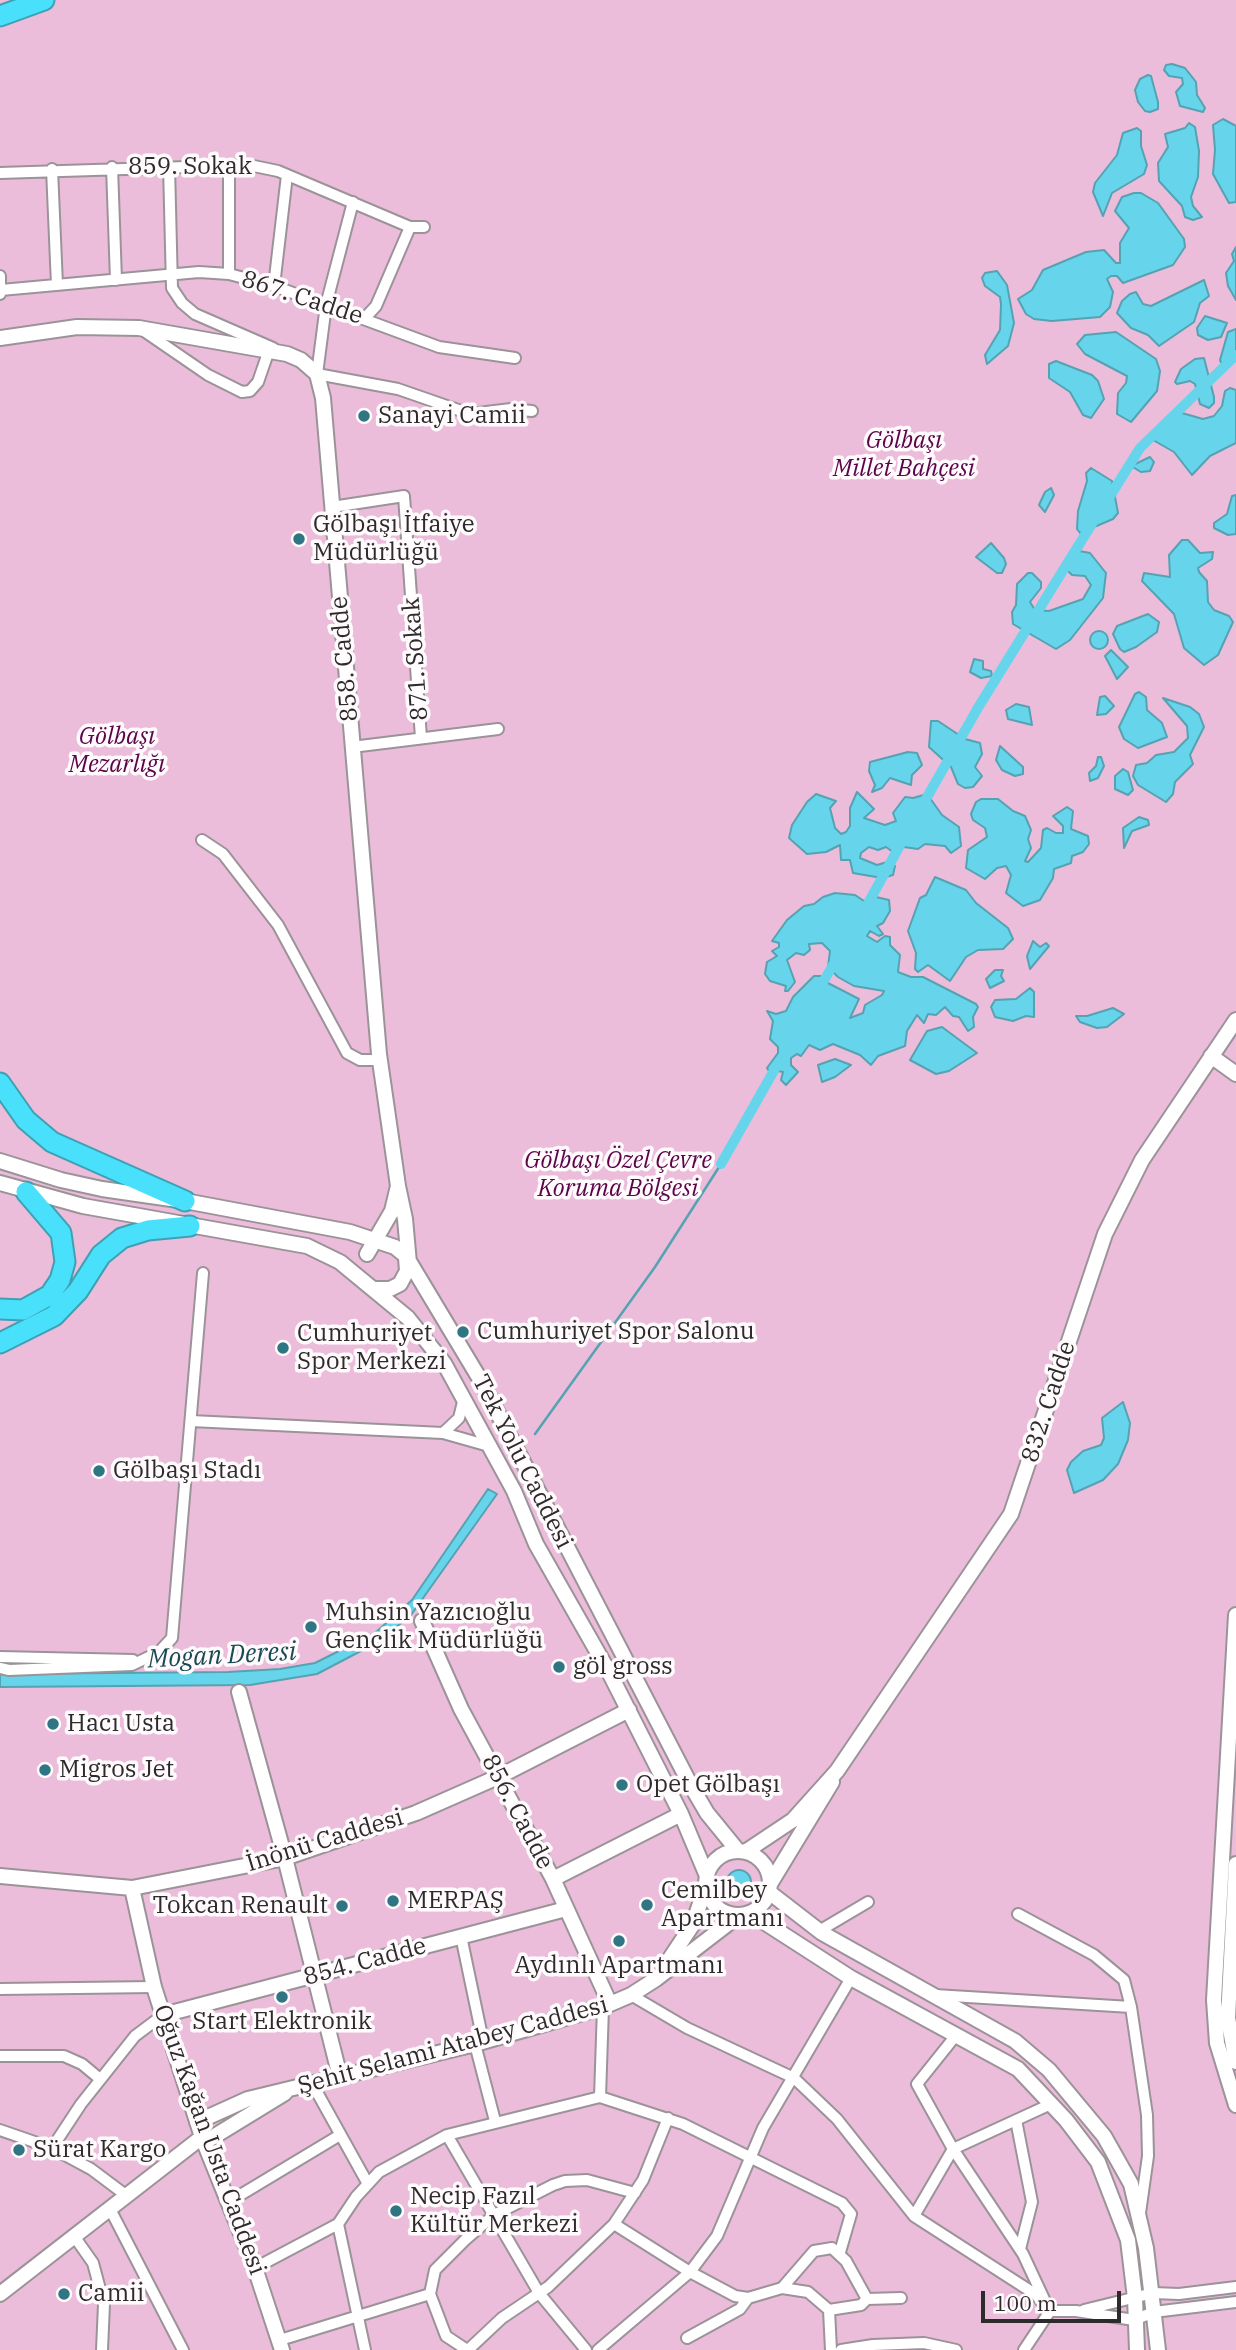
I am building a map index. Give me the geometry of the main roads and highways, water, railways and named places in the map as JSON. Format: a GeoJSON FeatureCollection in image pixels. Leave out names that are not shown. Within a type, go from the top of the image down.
{"type":"FeatureCollection","features":[{"type":"Feature","properties":{"kind":"highway"},"geometry":{"type":"LineString","coordinates":[[0,16],[44,0]]}},
{"type":"Feature","properties":{"kind":"highway"},"geometry":{"type":"LineString","coordinates":[[0,1083],[26,1120],[52,1142],[185,1201]]}},
{"type":"Feature","properties":{"kind":"highway"},"geometry":{"type":"LineString","coordinates":[[0,1310],[23,1310],[50,1295],[60,1280],[65,1262],[61,1233],[26,1192]]}},
{"type":"Feature","properties":{"kind":"highway"},"geometry":{"type":"LineString","coordinates":[[0,1343],[54,1316],[78,1291],[101,1255],[122,1238],[148,1230],[190,1226]]}},
{"type":"Feature","properties":{"kind":"water"},"geometry":{"type":"Polygon","coordinates":[[[1166,65],[1185,68],[1196,82],[1197,95],[1205,108],[1203,112],[1180,106],[1176,92],[1183,84],[1182,78],[1169,76],[1164,70],[1166,65]]]}},
{"type":"Feature","properties":{"kind":"water"},"geometry":{"type":"Polygon","coordinates":[[[1151,76],[1158,102],[1158,109],[1150,112],[1145,111],[1138,102],[1135,90],[1140,79],[1151,76]]]}},
{"type":"Feature","properties":{"kind":"water"},"geometry":{"type":"Polygon","coordinates":[[[1223,119],[1236,126],[1236,202],[1229,203],[1213,174],[1213,125],[1223,119]]]}},
{"type":"Feature","properties":{"kind":"water"},"geometry":{"type":"Polygon","coordinates":[[[1189,123],[1195,127],[1199,151],[1198,177],[1191,197],[1193,206],[1202,217],[1193,220],[1185,217],[1182,206],[1159,181],[1158,163],[1168,147],[1165,134],[1185,128],[1189,123]]]}},
{"type":"Feature","properties":{"kind":"water"},"geometry":{"type":"Polygon","coordinates":[[[1137,128],[1141,131],[1141,146],[1147,165],[1144,174],[1112,193],[1103,216],[1093,192],[1095,183],[1117,155],[1123,133],[1137,128]]]}},
{"type":"Feature","properties":{"kind":"water"},"geometry":{"type":"Polygon","coordinates":[[[1141,193],[1158,203],[1184,239],[1185,247],[1173,265],[1123,283],[1117,276],[1111,276],[1107,279],[1113,292],[1110,307],[1100,317],[1052,321],[1034,319],[1026,314],[1018,299],[1032,290],[1043,270],[1086,252],[1104,250],[1116,263],[1120,263],[1120,243],[1129,228],[1115,211],[1122,197],[1141,193]]]}},
{"type":"Feature","properties":{"kind":"water"},"geometry":{"type":"Polygon","coordinates":[[[1236,247],[1236,300],[1228,286],[1226,273],[1234,261],[1232,254],[1236,247]]]}},
{"type":"Feature","properties":{"kind":"water"},"geometry":{"type":"Polygon","coordinates":[[[997,271],[1007,285],[1014,323],[1008,346],[987,364],[985,355],[1000,330],[1001,304],[1000,297],[985,286],[982,278],[985,273],[997,271]]]}},
{"type":"Feature","properties":{"kind":"water"},"geometry":{"type":"Polygon","coordinates":[[[1204,280],[1209,296],[1200,303],[1194,322],[1159,346],[1148,335],[1131,328],[1117,313],[1122,301],[1130,294],[1136,292],[1143,304],[1151,306],[1204,280]]]}},
{"type":"Feature","properties":{"kind":"water"},"geometry":{"type":"Polygon","coordinates":[[[1205,316],[1227,323],[1221,337],[1208,340],[1198,335],[1197,328],[1205,316]]]}},
{"type":"Feature","properties":{"kind":"water"},"geometry":{"type":"Polygon","coordinates":[[[1236,329],[1236,361],[1223,367],[1220,360],[1228,332],[1236,329]]]}},
{"type":"Feature","properties":{"kind":"water"},"geometry":{"type":"Polygon","coordinates":[[[1116,332],[1156,359],[1160,371],[1157,391],[1131,422],[1117,414],[1118,393],[1126,383],[1127,376],[1085,354],[1077,344],[1085,335],[1116,332]]]}},
{"type":"Feature","properties":{"kind":"water"},"geometry":{"type":"Polygon","coordinates":[[[1204,358],[1214,397],[1214,403],[1209,408],[1200,404],[1195,384],[1190,381],[1177,384],[1175,382],[1181,369],[1195,359],[1204,358]]]}},
{"type":"Feature","properties":{"kind":"water"},"geometry":{"type":"Polygon","coordinates":[[[1056,361],[1092,375],[1098,381],[1104,399],[1091,418],[1083,415],[1070,392],[1049,378],[1049,364],[1056,361]]]}},
{"type":"Feature","properties":{"kind":"water"},"geometry":{"type":"Polygon","coordinates":[[[1230,388],[1236,390],[1236,443],[1210,456],[1192,475],[1174,452],[1153,440],[1154,434],[1182,413],[1203,419],[1214,416],[1222,406],[1225,391],[1230,388]]]}},
{"type":"Feature","properties":{"kind":"water"},"geometry":{"type":"Polygon","coordinates":[[[1150,457],[1154,462],[1150,471],[1141,472],[1131,466],[1150,457]]]}},
{"type":"Feature","properties":{"kind":"water"},"geometry":{"type":"Polygon","coordinates":[[[1091,468],[1112,481],[1118,513],[1113,519],[1080,533],[1077,529],[1078,511],[1087,481],[1086,473],[1091,468]]]}},
{"type":"Feature","properties":{"kind":"water"},"geometry":{"type":"Polygon","coordinates":[[[1051,488],[1054,495],[1045,512],[1039,505],[1045,492],[1051,488]]]}},
{"type":"Feature","properties":{"kind":"water"},"geometry":{"type":"Polygon","coordinates":[[[1236,495],[1236,534],[1228,535],[1214,528],[1214,523],[1227,514],[1232,496],[1236,495]]]}},
{"type":"Feature","properties":{"kind":"water"},"geometry":{"type":"Polygon","coordinates":[[[1182,540],[1188,540],[1200,553],[1213,552],[1212,559],[1198,568],[1199,572],[1207,581],[1208,602],[1214,610],[1229,616],[1233,622],[1218,655],[1204,665],[1184,648],[1174,614],[1142,581],[1144,573],[1170,577],[1169,555],[1182,540]]]}},
{"type":"Feature","properties":{"kind":"water"},"geometry":{"type":"Polygon","coordinates":[[[991,543],[1004,558],[1006,564],[1002,573],[997,573],[976,557],[991,543]]]}},
{"type":"Feature","properties":{"kind":"water"},"geometry":{"type":"Polygon","coordinates":[[[1074,550],[1090,553],[1106,573],[1103,598],[1070,640],[1056,649],[1013,624],[1012,612],[1016,605],[1017,584],[1028,573],[1032,573],[1041,582],[1041,588],[1030,602],[1035,610],[1049,611],[1083,599],[1091,585],[1085,576],[1072,575],[1068,571],[1068,557],[1074,550]]]}},
{"type":"Feature","properties":{"kind":"water"},"geometry":{"type":"Polygon","coordinates":[[[1148,614],[1159,622],[1157,632],[1124,652],[1113,634],[1117,626],[1148,614]]]}},
{"type":"Feature","properties":{"kind":"water"},"geometry":{"type":"Polygon","coordinates":[[[1099,631],[1105,634],[1108,640],[1105,646],[1099,649],[1093,646],[1090,640],[1093,634],[1099,631]]]}},
{"type":"Feature","properties":{"kind":"water"},"geometry":{"type":"Polygon","coordinates":[[[1111,650],[1128,667],[1117,679],[1105,656],[1111,650]]]}},
{"type":"Feature","properties":{"kind":"water"},"geometry":{"type":"Polygon","coordinates":[[[974,659],[983,661],[983,669],[991,671],[992,676],[981,678],[970,672],[974,659]]]}},
{"type":"Feature","properties":{"kind":"water"},"geometry":{"type":"Polygon","coordinates":[[[1139,692],[1146,697],[1147,710],[1162,723],[1167,737],[1138,748],[1124,739],[1119,727],[1135,694],[1139,692]]]}},
{"type":"Feature","properties":{"kind":"water"},"geometry":{"type":"Polygon","coordinates":[[[1105,696],[1114,706],[1106,714],[1097,715],[1100,697],[1105,696]]]}},
{"type":"Feature","properties":{"kind":"water"},"geometry":{"type":"Polygon","coordinates":[[[1163,698],[1190,707],[1199,714],[1204,727],[1190,755],[1193,764],[1175,782],[1173,794],[1166,802],[1138,785],[1133,776],[1136,765],[1147,763],[1156,755],[1174,752],[1188,738],[1187,726],[1163,698]]]}},
{"type":"Feature","properties":{"kind":"water"},"geometry":{"type":"Polygon","coordinates":[[[1016,704],[1029,707],[1032,725],[1008,719],[1006,710],[1016,704]]]}},
{"type":"Feature","properties":{"kind":"water"},"geometry":{"type":"Polygon","coordinates":[[[931,721],[938,721],[965,739],[980,743],[982,754],[975,767],[982,776],[973,787],[965,788],[958,784],[951,767],[929,747],[931,721]]]}},
{"type":"Feature","properties":{"kind":"water"},"geometry":{"type":"Polygon","coordinates":[[[1000,746],[1023,767],[1023,774],[1015,776],[1002,770],[996,760],[1000,746]]]}},
{"type":"Feature","properties":{"kind":"water"},"geometry":{"type":"Polygon","coordinates":[[[908,752],[917,753],[922,765],[912,775],[911,785],[890,778],[882,788],[872,792],[875,785],[869,771],[870,762],[908,752]]]}},
{"type":"Feature","properties":{"kind":"water"},"geometry":{"type":"Polygon","coordinates":[[[1098,757],[1101,757],[1104,766],[1098,778],[1090,781],[1089,773],[1096,766],[1098,757]]]}},
{"type":"Feature","properties":{"kind":"water"},"geometry":{"type":"Polygon","coordinates":[[[1123,769],[1128,772],[1133,790],[1128,795],[1115,789],[1115,776],[1123,769]]]}},
{"type":"Feature","properties":{"kind":"water"},"geometry":{"type":"Polygon","coordinates":[[[857,792],[874,809],[864,818],[885,825],[896,821],[893,813],[905,797],[927,794],[942,815],[959,827],[961,846],[951,853],[945,846],[925,844],[918,849],[904,847],[893,852],[886,847],[878,850],[869,847],[861,853],[860,858],[877,865],[887,862],[895,866],[893,875],[882,878],[853,873],[850,860],[841,860],[840,845],[826,852],[807,854],[789,838],[792,825],[807,802],[816,794],[836,801],[830,808],[835,828],[841,834],[846,832],[850,826],[850,808],[857,792]]]}},
{"type":"Feature","properties":{"kind":"water"},"geometry":{"type":"Polygon","coordinates":[[[981,799],[998,799],[1013,811],[1025,816],[1031,830],[1028,839],[1031,848],[1025,861],[1028,862],[1041,848],[1043,830],[1047,828],[1063,833],[1063,826],[1053,816],[1067,807],[1073,811],[1071,829],[1088,836],[1089,844],[1083,852],[1072,856],[1071,863],[1054,869],[1053,878],[1040,900],[1023,906],[1006,893],[1011,875],[1006,866],[997,868],[985,879],[966,868],[968,850],[987,837],[985,828],[973,820],[971,814],[976,802],[981,799]]]}},
{"type":"Feature","properties":{"kind":"water"},"geometry":{"type":"Polygon","coordinates":[[[1139,817],[1148,820],[1149,825],[1132,831],[1124,848],[1123,828],[1139,817]]]}},
{"type":"Feature","properties":{"kind":"water"},"geometry":{"type":"Polygon","coordinates":[[[935,877],[966,890],[976,903],[1008,928],[1013,939],[1003,949],[978,950],[966,957],[950,981],[928,965],[918,972],[915,969],[916,953],[908,931],[920,898],[926,895],[935,877]]]}},
{"type":"Feature","properties":{"kind":"water"},"geometry":{"type":"Polygon","coordinates":[[[835,893],[855,895],[864,901],[876,897],[889,900],[890,911],[883,923],[877,926],[883,934],[879,936],[870,931],[867,936],[877,942],[885,936],[890,937],[890,945],[900,955],[898,972],[911,977],[923,977],[976,1004],[978,1007],[973,1017],[974,1027],[968,1031],[959,1017],[953,1016],[945,1007],[936,1015],[928,1014],[924,1023],[917,1015],[907,1031],[905,1046],[878,1056],[871,1065],[860,1055],[833,1044],[820,1050],[809,1045],[801,1056],[797,1054],[791,1058],[791,1065],[798,1072],[786,1085],[781,1080],[783,1072],[778,1071],[772,1076],[767,1068],[778,1053],[778,1047],[770,1039],[773,1021],[767,1011],[776,1014],[786,1011],[793,997],[814,976],[822,976],[826,982],[859,999],[850,1018],[863,1013],[865,1005],[884,991],[854,986],[838,977],[828,967],[830,951],[822,943],[809,944],[810,950],[804,955],[796,953],[787,960],[795,982],[788,991],[785,991],[786,986],[770,981],[765,974],[767,962],[777,956],[772,951],[779,947],[779,943],[772,941],[787,920],[804,906],[835,893]]]}},
{"type":"Feature","properties":{"kind":"water"},"geometry":{"type":"Polygon","coordinates":[[[1033,941],[1040,947],[1046,943],[1049,946],[1030,969],[1027,956],[1033,941]]]}},
{"type":"Feature","properties":{"kind":"water"},"geometry":{"type":"Polygon","coordinates":[[[995,970],[1003,970],[1001,976],[1004,981],[990,988],[986,979],[995,970]]]}},
{"type":"Feature","properties":{"kind":"water"},"geometry":{"type":"Polygon","coordinates":[[[1030,988],[1034,992],[1034,1017],[1026,1016],[1013,1021],[995,1017],[991,1007],[995,1000],[1016,999],[1030,988]]]}},
{"type":"Feature","properties":{"kind":"water"},"geometry":{"type":"Polygon","coordinates":[[[1113,1008],[1124,1014],[1107,1027],[1097,1028],[1080,1022],[1076,1016],[1087,1016],[1113,1008]]]}},
{"type":"Feature","properties":{"kind":"water"},"geometry":{"type":"Polygon","coordinates":[[[942,1027],[977,1053],[949,1071],[936,1074],[910,1060],[927,1031],[942,1027]]]}},
{"type":"Feature","properties":{"kind":"water"},"geometry":{"type":"Polygon","coordinates":[[[835,1059],[851,1065],[835,1077],[822,1082],[818,1065],[835,1059]]]}},
{"type":"Feature","properties":{"kind":"water"},"geometry":{"type":"Polygon","coordinates":[[[1123,1402],[1130,1423],[1128,1440],[1118,1464],[1103,1480],[1074,1493],[1067,1470],[1071,1462],[1083,1451],[1101,1445],[1104,1438],[1102,1418],[1123,1402]]]}},
{"type":"Feature","properties":{"kind":"water"},"geometry":{"type":"Polygon","coordinates":[[[488,1489],[497,1494],[411,1615],[378,1642],[317,1674],[250,1685],[0,1687],[0,1674],[228,1672],[280,1669],[315,1663],[375,1633],[412,1600],[488,1489]]]}},
{"type":"Feature","properties":{"kind":"water"},"geometry":{"type":"Polygon","coordinates":[[[739,1870],[748,1873],[751,1882],[748,1891],[739,1894],[730,1891],[727,1882],[730,1873],[739,1870]]]}},
{"type":"Feature","properties":{"kind":"waterway"},"geometry":{"type":"LineString","coordinates":[[1107,501],[1140,448],[1236,355]]}},
{"type":"Feature","properties":{"kind":"waterway"},"geometry":{"type":"LineString","coordinates":[[922,806],[979,706],[1093,522]]}},
{"type":"Feature","properties":{"kind":"waterway"},"geometry":{"type":"LineString","coordinates":[[866,907],[904,838]]}},
{"type":"Feature","properties":{"kind":"waterway"},"geometry":{"type":"LineString","coordinates":[[819,989],[836,960]]}},
{"type":"Feature","properties":{"kind":"waterway"},"geometry":{"type":"LineString","coordinates":[[721,1164],[776,1067]]}},
{"type":"Feature","properties":{"kind":"waterway","name":"Mogan Deresi"},"geometry":{"type":"LineString","coordinates":[[535,1434],[655,1267],[721,1164]]}},
{"type":"Feature","properties":{"kind":"place","name":"Sanayi Camii"},"geometry":{"type":"Point","coordinates":[364,416]}},
{"type":"Feature","properties":{"kind":"place","name":"Gölbaşı İtfaiye Müdürlüğü"},"geometry":{"type":"Point","coordinates":[299,539]}},
{"type":"Feature","properties":{"kind":"place","name":"Cumhuriyet Spor Salonu"},"geometry":{"type":"Point","coordinates":[463,1332]}},
{"type":"Feature","properties":{"kind":"place","name":"Cumhuriyet Spor Merkezi"},"geometry":{"type":"Point","coordinates":[283,1348]}},
{"type":"Feature","properties":{"kind":"place","name":"Gölbaşı Stadı"},"geometry":{"type":"Point","coordinates":[99,1471]}},
{"type":"Feature","properties":{"kind":"place","name":"Muhsin Yazıcıoğlu Gençlik Müdürlüğü"},"geometry":{"type":"Point","coordinates":[311,1627]}},
{"type":"Feature","properties":{"kind":"place","name":"göl gross"},"geometry":{"type":"Point","coordinates":[559,1667]}},
{"type":"Feature","properties":{"kind":"place","name":"Hacı Usta"},"geometry":{"type":"Point","coordinates":[53,1724]}},
{"type":"Feature","properties":{"kind":"place","name":"Migros Jet"},"geometry":{"type":"Point","coordinates":[45,1770]}},
{"type":"Feature","properties":{"kind":"place","name":"Opet Gölbaşı"},"geometry":{"type":"Point","coordinates":[622,1785]}},
{"type":"Feature","properties":{"kind":"place","name":"MERPAŞ"},"geometry":{"type":"Point","coordinates":[393,1901]}},
{"type":"Feature","properties":{"kind":"place","name":"Cemilbey Apartmanı"},"geometry":{"type":"Point","coordinates":[647,1905]}},
{"type":"Feature","properties":{"kind":"place","name":"Tokcan Renault"},"geometry":{"type":"Point","coordinates":[342,1906]}},
{"type":"Feature","properties":{"kind":"place","name":"Aydınlı Apartmanı"},"geometry":{"type":"Point","coordinates":[619,1941]}},
{"type":"Feature","properties":{"kind":"place","name":"Start Elektronik"},"geometry":{"type":"Point","coordinates":[282,1997]}},
{"type":"Feature","properties":{"kind":"place","name":"Sürat Kargo"},"geometry":{"type":"Point","coordinates":[19,2150]}},
{"type":"Feature","properties":{"kind":"place","name":"Necip Fazıl Kültür Merkezi"},"geometry":{"type":"Point","coordinates":[396,2211]}},
{"type":"Feature","properties":{"kind":"place","name":"Camii"},"geometry":{"type":"Point","coordinates":[64,2294]}},
{"type":"Feature","properties":{"kind":"park label","name":"Gölbaşı Millet Bahçesi"},"geometry":{"type":"Point","coordinates":[904,455]}},
{"type":"Feature","properties":{"kind":"park label","name":"Gölbaşı Mezarlığı"},"geometry":{"type":"Point","coordinates":[117,751]}},
{"type":"Feature","properties":{"kind":"park label","name":"Gölbaşı Özel Çevre Koruma Bölgesi"},"geometry":{"type":"Point","coordinates":[618,1175]}}]}
